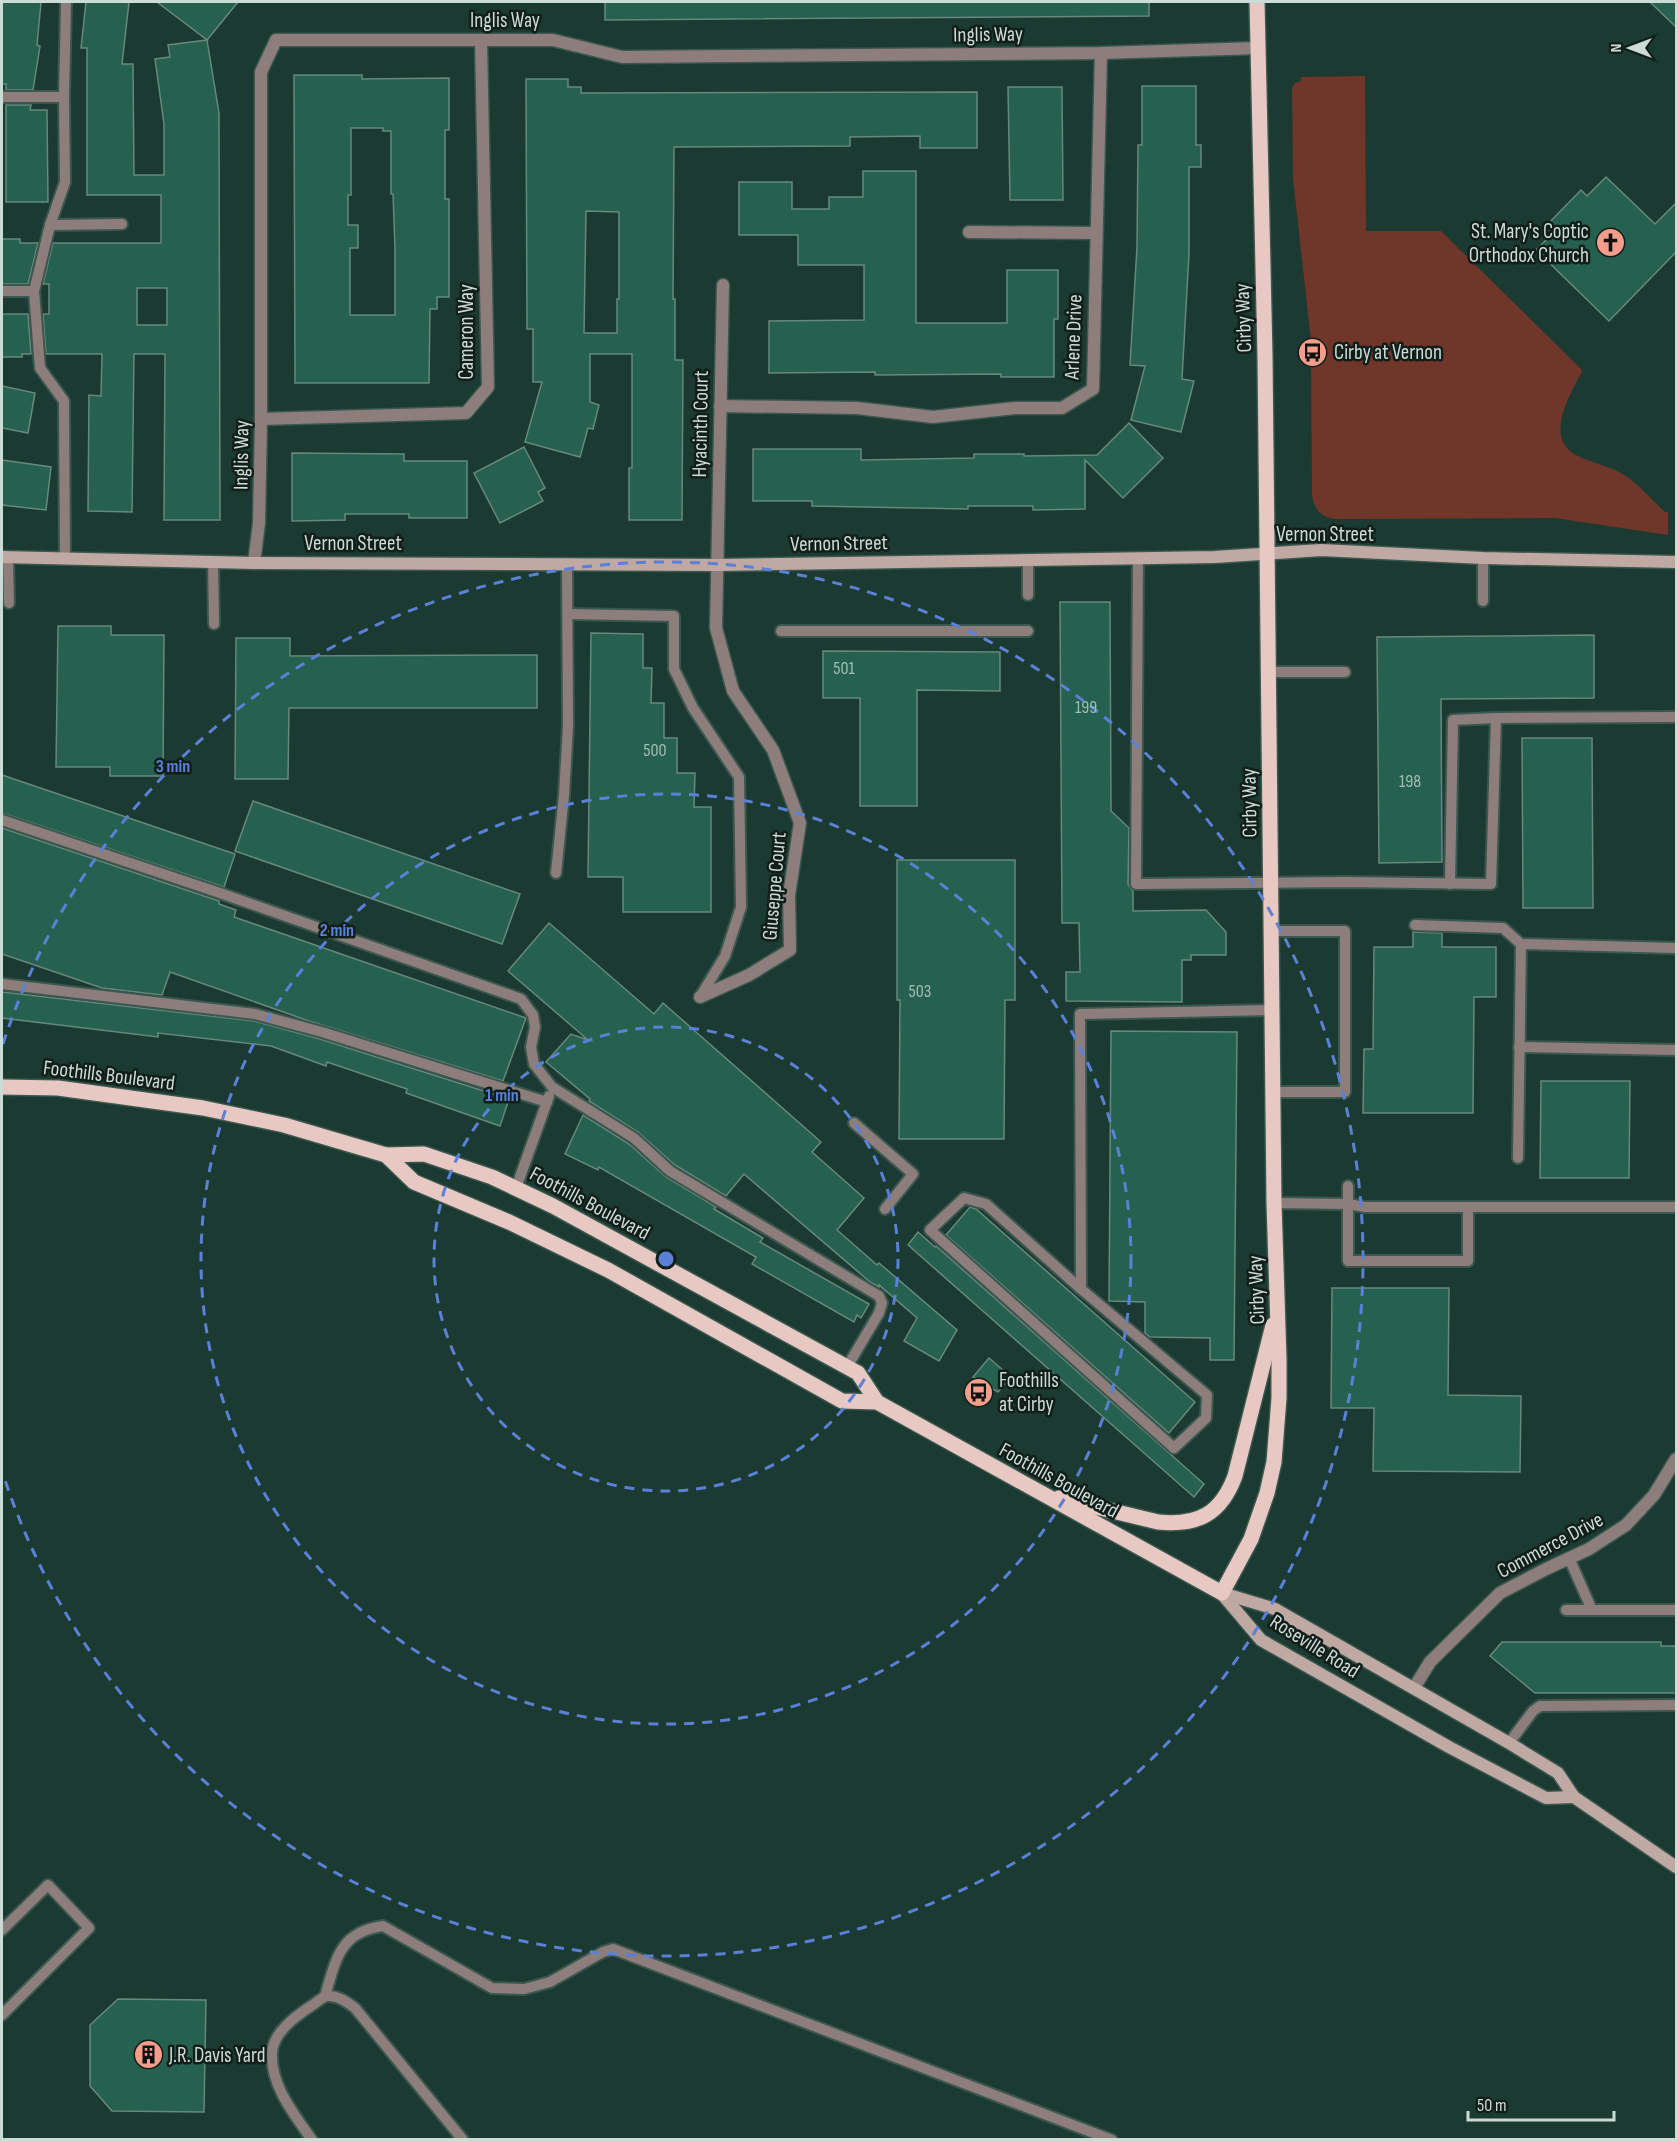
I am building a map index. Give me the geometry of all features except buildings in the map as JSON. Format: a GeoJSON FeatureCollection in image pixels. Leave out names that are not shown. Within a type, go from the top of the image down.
{"type":"FeatureCollection","features":[{"type":"Feature","properties":{"kind":"main road","name":"Cirby Way"},"geometry":{"type":"LineString","coordinates":[[1222,1593],[1251,1539],[1267,1493],[1274,1462],[1279,1398],[1274,1203],[1265,356],[1257,2]]}},
{"type":"Feature","properties":{"kind":"main road","name":"Vernon Street"},"geometry":{"type":"LineString","coordinates":[[5,558],[213,562],[717,565],[1138,558],[1321,550],[1483,558],[1677,562]]}},
{"type":"Feature","properties":{"kind":"main road","name":"Foothills Boulevard"},"geometry":{"type":"LineString","coordinates":[[2,1087],[58,1088],[202,1108],[284,1125],[386,1155],[424,1154],[492,1177],[693,1281],[858,1373],[877,1402],[1222,1593]]}},
{"type":"Feature","properties":{"kind":"main road","name":"Foothills Boulevard"},"geometry":{"type":"LineString","coordinates":[[386,1155],[414,1182],[509,1222],[608,1270],[842,1401],[877,1402]]}},
{"type":"Feature","properties":{"kind":"main road"},"geometry":{"type":"LineString","coordinates":[[1039,1493],[1158,1522],[1184,1522],[1202,1518],[1215,1510],[1230,1490],[1235,1476],[1277,1306]]}},
{"type":"Feature","properties":{"kind":"main road","name":"Roseville Road"},"geometry":{"type":"LineString","coordinates":[[1222,1593],[1275,1610],[1509,1743],[1558,1773],[1574,1797],[1677,1867]]}},
{"type":"Feature","properties":{"kind":"main road","name":"Roseville Road"},"geometry":{"type":"LineString","coordinates":[[1222,1593],[1261,1640],[1449,1747],[1546,1798],[1574,1797]]}},
{"type":"Feature","properties":{"kind":"street","name":"Inglis Way"},"geometry":{"type":"LineString","coordinates":[[254,562],[259,523],[261,419],[261,72],[276,40],[552,40],[622,57],[1101,53],[1258,48]]}},
{"type":"Feature","properties":{"kind":"street","name":"Cameron Way"},"geometry":{"type":"LineString","coordinates":[[261,419],[466,413],[488,387],[481,40]]}},
{"type":"Feature","properties":{"kind":"street","name":"Arlene Drive"},"geometry":{"type":"LineString","coordinates":[[720,406],[857,408],[933,417],[1015,408],[1062,408],[1093,389],[1101,53]]}},
{"type":"Feature","properties":{"kind":"street"},"geometry":{"type":"LineString","coordinates":[[969,232],[1096,233]]}},
{"type":"Feature","properties":{"kind":"street","name":"Hyacinth Court"},"geometry":{"type":"LineString","coordinates":[[717,565],[723,285]]}},
{"type":"Feature","properties":{"kind":"street","name":"Giuseppe Court"},"geometry":{"type":"LineString","coordinates":[[700,997],[749,975],[790,950],[789,895],[800,823],[772,750],[734,691],[716,627],[717,565]]}},
{"type":"Feature","properties":{"kind":"street","name":"Commerce Drive"},"geometry":{"type":"LineString","coordinates":[[1414,1688],[1430,1662],[1500,1593],[1589,1549],[1626,1525],[1654,1495],[1676,1462]]}},
{"type":"Feature","properties":{"kind":"lane"},"geometry":{"type":"LineString","coordinates":[[65,559],[64,401],[40,369],[34,291],[50,225],[65,182],[66,2]]}},
{"type":"Feature","properties":{"kind":"lane"},"geometry":{"type":"LineString","coordinates":[[2,97],[64,97]]}},
{"type":"Feature","properties":{"kind":"lane"},"geometry":{"type":"LineString","coordinates":[[50,225],[122,224]]}},
{"type":"Feature","properties":{"kind":"lane"},"geometry":{"type":"LineString","coordinates":[[2,291],[34,291]]}},
{"type":"Feature","properties":{"kind":"lane"},"geometry":{"type":"LineString","coordinates":[[5,558],[9,603]]}},
{"type":"Feature","properties":{"kind":"lane"},"geometry":{"type":"LineString","coordinates":[[1138,558],[1136,884],[1346,882],[1491,884],[1496,718]]}},
{"type":"Feature","properties":{"kind":"lane"},"geometry":{"type":"LineString","coordinates":[[1483,558],[1483,601]]}},
{"type":"Feature","properties":{"kind":"lane"},"geometry":{"type":"LineString","coordinates":[[1028,560],[1028,595]]}},
{"type":"Feature","properties":{"kind":"lane"},"geometry":{"type":"LineString","coordinates":[[213,562],[214,624]]}},
{"type":"Feature","properties":{"kind":"lane"},"geometry":{"type":"LineString","coordinates":[[556,873],[568,726],[567,564]]}},
{"type":"Feature","properties":{"kind":"lane"},"geometry":{"type":"LineString","coordinates":[[568,614],[674,616],[674,669],[693,708],[739,777],[741,907],[725,956],[700,997]]}},
{"type":"Feature","properties":{"kind":"lane"},"geometry":{"type":"LineString","coordinates":[[781,631],[1028,631]]}},
{"type":"Feature","properties":{"kind":"lane"},"geometry":{"type":"LineString","coordinates":[[1268,672],[1346,672]]}},
{"type":"Feature","properties":{"kind":"lane"},"geometry":{"type":"LineString","coordinates":[[1450,884],[1453,720],[1677,717]]}},
{"type":"Feature","properties":{"kind":"lane"},"geometry":{"type":"LineString","coordinates":[[2,820],[521,999],[533,1015],[535,1026],[531,1047],[534,1064],[552,1087],[634,1138],[670,1171],[879,1296],[882,1304],[879,1313],[847,1367]]}},
{"type":"Feature","properties":{"kind":"lane"},"geometry":{"type":"LineString","coordinates":[[1415,925],[1503,928],[1521,944],[1677,948]]}},
{"type":"Feature","properties":{"kind":"lane"},"geometry":{"type":"LineString","coordinates":[[1272,931],[1346,931],[1346,1092],[1274,1092]]}},
{"type":"Feature","properties":{"kind":"lane"},"geometry":{"type":"LineString","coordinates":[[1518,1158],[1521,944]]}},
{"type":"Feature","properties":{"kind":"lane"},"geometry":{"type":"LineString","coordinates":[[2,984],[255,1014],[322,1032],[547,1102]]}},
{"type":"Feature","properties":{"kind":"lane"},"geometry":{"type":"LineString","coordinates":[[1081,1288],[986,1204],[963,1198],[930,1230],[1174,1449],[1206,1418],[1207,1395],[1081,1288],[1080,1014],[1273,1010]]}},
{"type":"Feature","properties":{"kind":"lane"},"geometry":{"type":"LineString","coordinates":[[1519,1047],[1677,1050]]}},
{"type":"Feature","properties":{"kind":"lane"},"geometry":{"type":"LineString","coordinates":[[516,1188],[552,1087]]}},
{"type":"Feature","properties":{"kind":"lane"},"geometry":{"type":"LineString","coordinates":[[854,1123],[913,1174],[885,1209]]}},
{"type":"Feature","properties":{"kind":"lane"},"geometry":{"type":"LineString","coordinates":[[1348,1186],[1348,1261],[1468,1261],[1468,1207]]}},
{"type":"Feature","properties":{"kind":"lane"},"geometry":{"type":"LineString","coordinates":[[1274,1203],[1348,1204],[1365,1207],[1677,1207]]}},
{"type":"Feature","properties":{"kind":"lane"},"geometry":{"type":"LineString","coordinates":[[1569,1558],[1592,1610]]}},
{"type":"Feature","properties":{"kind":"lane"},"geometry":{"type":"LineString","coordinates":[[1566,1610],[1677,1610]]}},
{"type":"Feature","properties":{"kind":"lane"},"geometry":{"type":"LineString","coordinates":[[1509,1743],[1533,1711],[1540,1707],[1677,1705]]}},
{"type":"Feature","properties":{"kind":"lane"},"geometry":{"type":"LineString","coordinates":[[2,1930],[48,1885],[89,1928],[2,2015]]}},
{"type":"Feature","properties":{"kind":"lane"},"geometry":{"type":"LineString","coordinates":[[312,2139],[286,2102],[274,2074],[272,2052],[275,2039],[293,2018],[325,1996],[343,1944],[367,1928],[383,1926],[492,1988],[524,1989],[550,1982],[603,1952],[613,1949],[1112,2139]]}},
{"type":"Feature","properties":{"kind":"lane"},"geometry":{"type":"LineString","coordinates":[[325,1996],[339,1997],[355,2008],[464,2139]]}},
{"type":"Feature","properties":{"kind":"shaded area"},"geometry":{"type":"Polygon","coordinates":[[[1365,76],[1366,231],[1441,231],[1581,369],[1562,415],[1561,438],[1566,447],[1576,455],[1619,472],[1637,485],[1665,512],[1668,512],[1668,535],[1555,518],[1335,519],[1321,514],[1316,507],[1312,493],[1311,356],[1316,356],[1316,344],[1311,341],[1293,178],[1292,89],[1295,83],[1301,81],[1301,77],[1365,76]]]}},
{"type":"Feature","properties":{"kind":"place","name":"St. Mary's Coptic Orthodox Church"},"geometry":{"type":"Point","coordinates":[1610,243]}},
{"type":"Feature","properties":{"kind":"place","name":"Cirby at Vernon"},"geometry":{"type":"Point","coordinates":[1313,352]}},
{"type":"Feature","properties":{"kind":"place","name":"Foothills at Cirby"},"geometry":{"type":"Point","coordinates":[978,1392]}},
{"type":"Feature","properties":{"kind":"place","name":"J.R. Davis Yard"},"geometry":{"type":"Point","coordinates":[148,2055]}}]}
